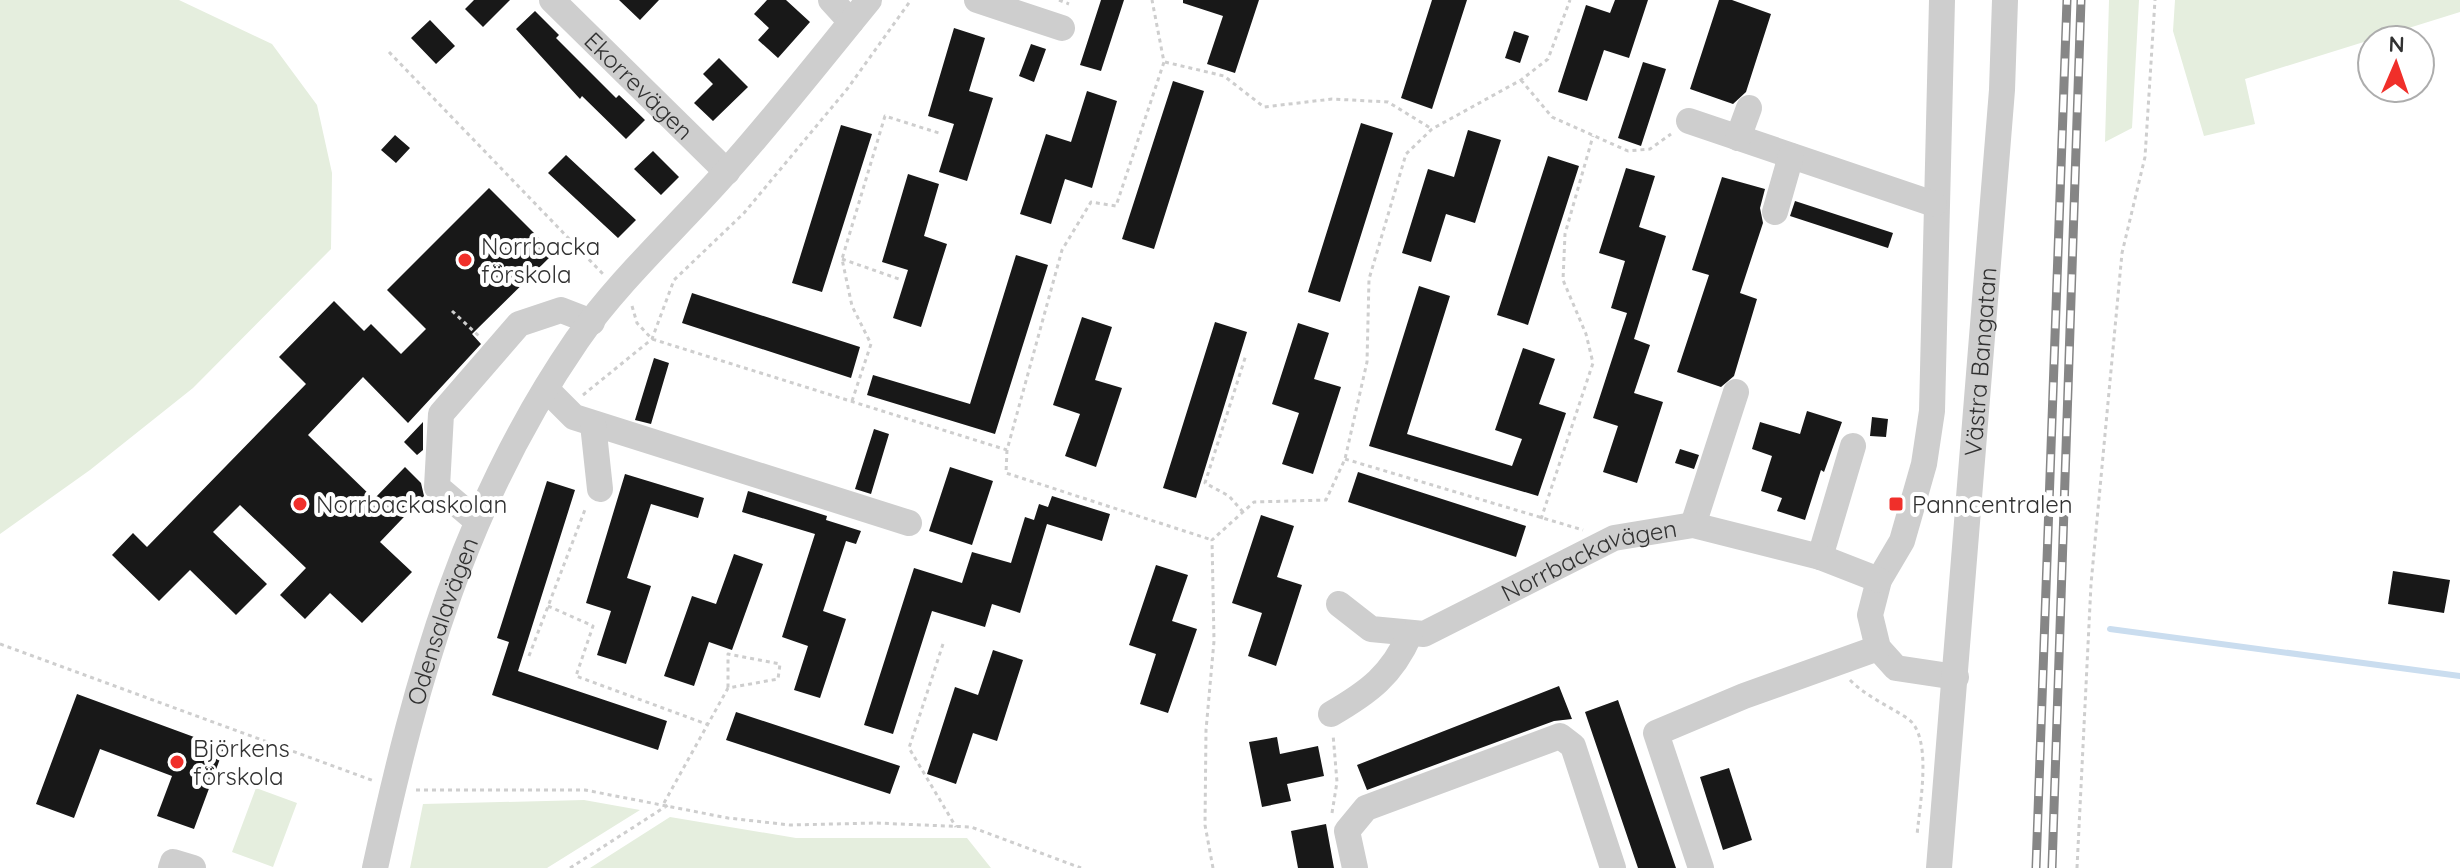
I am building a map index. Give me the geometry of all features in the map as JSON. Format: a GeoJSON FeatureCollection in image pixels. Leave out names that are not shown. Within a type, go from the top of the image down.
{"type":"FeatureCollection","features":[{"type":"Feature","properties":{"kind":"street","name":"Ekorrevägen"},"geometry":{"type":"LineString","coordinates":[[552,0],[727,172]]}},
{"type":"Feature","properties":{"kind":"street"},"geometry":{"type":"LineString","coordinates":[[831,0],[851,22]]}},
{"type":"Feature","properties":{"kind":"street","name":"Odensalavägen"},"geometry":{"type":"LineString","coordinates":[[375,868],[416,691],[476,520],[546,389],[592,322],[727,172],[869,0]]}},
{"type":"Feature","properties":{"kind":"street"},"geometry":{"type":"LineString","coordinates":[[977,0],[1066,16]]}},
{"type":"Feature","properties":{"kind":"street"},"geometry":{"type":"LineString","coordinates":[[1942,0],[1934,204],[1932,411],[1924,464],[1902,541],[1879,580],[1870,615],[1878,648],[1896,668],[1956,677]]}},
{"type":"Feature","properties":{"kind":"street","name":"Västra Bangatan"},"geometry":{"type":"LineString","coordinates":[[1939,868],[2002,90],[2005,0]]}},
{"type":"Feature","properties":{"kind":"street"},"geometry":{"type":"LineString","coordinates":[[1738,138],[1749,108]]}},
{"type":"Feature","properties":{"kind":"street"},"geometry":{"type":"LineString","coordinates":[[1689,121],[1934,204]]}},
{"type":"Feature","properties":{"kind":"street"},"geometry":{"type":"LineString","coordinates":[[1775,212],[1791,156]]}},
{"type":"Feature","properties":{"kind":"street"},"geometry":{"type":"LineString","coordinates":[[476,520],[437,487],[441,414],[519,324],[545,312],[561,310],[592,322]]}},
{"type":"Feature","properties":{"kind":"street"},"geometry":{"type":"LineString","coordinates":[[546,389],[574,417],[909,523]]}},
{"type":"Feature","properties":{"kind":"street"},"geometry":{"type":"LineString","coordinates":[[1693,525],[1736,392]]}},
{"type":"Feature","properties":{"kind":"street"},"geometry":{"type":"LineString","coordinates":[[593,424],[599,481]]}},
{"type":"Feature","properties":{"kind":"street"},"geometry":{"type":"LineString","coordinates":[[1820,557],[1853,446]]}},
{"type":"Feature","properties":{"kind":"street","name":"Norrbackavägen"},"geometry":{"type":"LineString","coordinates":[[1339,604],[1371,629],[1424,634],[1614,538],[1693,525],[1820,557],[1879,580]]}},
{"type":"Feature","properties":{"kind":"street"},"geometry":{"type":"LineString","coordinates":[[1331,714],[1374,689],[1403,652],[1410,634]]}},
{"type":"Feature","properties":{"kind":"street"},"geometry":{"type":"LineString","coordinates":[[1701,868],[1656,733],[1744,696],[1878,648]]}},
{"type":"Feature","properties":{"kind":"street"},"geometry":{"type":"LineString","coordinates":[[1355,868],[1347,831],[1366,808],[1560,736],[1573,746],[1613,868]]}},
{"type":"Feature","properties":{"kind":"street"},"geometry":{"type":"LineString","coordinates":[[171,868],[173,862],[193,868]]}},
{"type":"Feature","properties":{"kind":"path"},"geometry":{"type":"LineString","coordinates":[[568,408],[652,339],[674,280],[744,213],[848,88],[911,0]]}},
{"type":"Feature","properties":{"kind":"path"},"geometry":{"type":"LineString","coordinates":[[1059,0],[1066,16]]}},
{"type":"Feature","properties":{"kind":"path"},"geometry":{"type":"LineString","coordinates":[[1152,0],[1164,62],[1116,206],[1091,202],[1062,250],[1007,450],[1006,473],[1212,540]]}},
{"type":"Feature","properties":{"kind":"path"},"geometry":{"type":"LineString","coordinates":[[1213,868],[1205,825],[1206,730],[1214,641],[1212,540],[1254,502],[1326,500],[1345,459],[1367,362],[1369,279],[1406,154],[1432,129],[1521,80],[1548,59],[1570,0]]}},
{"type":"Feature","properties":{"kind":"path"},"geometry":{"type":"LineString","coordinates":[[2077,868],[2093,568],[2122,253],[2145,157],[2155,0]]}},
{"type":"Feature","properties":{"kind":"path"},"geometry":{"type":"LineString","coordinates":[[389,52],[629,300],[637,323],[652,339],[1007,450]]}},
{"type":"Feature","properties":{"kind":"path"},"geometry":{"type":"LineString","coordinates":[[1164,62],[1224,76],[1264,107],[1332,99],[1388,102],[1432,129]]}},
{"type":"Feature","properties":{"kind":"path"},"geometry":{"type":"LineString","coordinates":[[1521,80],[1552,117],[1628,151],[1650,149],[1689,121]]}},
{"type":"Feature","properties":{"kind":"path"},"geometry":{"type":"LineString","coordinates":[[852,401],[871,344],[852,306],[842,259],[885,116],[942,134]]}},
{"type":"Feature","properties":{"kind":"path"},"geometry":{"type":"LineString","coordinates":[[1541,519],[1593,363],[1586,334],[1563,280],[1565,234],[1593,136]]}},
{"type":"Feature","properties":{"kind":"path"},"geometry":{"type":"LineString","coordinates":[[842,259],[899,279]]}},
{"type":"Feature","properties":{"kind":"path"},"geometry":{"type":"LineString","coordinates":[[452,311],[494,350]]}},
{"type":"Feature","properties":{"kind":"path"},"geometry":{"type":"LineString","coordinates":[[1243,512],[1229,496],[1205,483],[1246,355]]}},
{"type":"Feature","properties":{"kind":"path"},"geometry":{"type":"LineString","coordinates":[[1345,459],[1614,538]]}},
{"type":"Feature","properties":{"kind":"path"},"geometry":{"type":"LineString","coordinates":[[529,656],[599,481]]}},
{"type":"Feature","properties":{"kind":"path"},"geometry":{"type":"LineString","coordinates":[[548,606],[593,626],[576,676],[709,725]]}},
{"type":"Feature","properties":{"kind":"path"},"geometry":{"type":"LineString","coordinates":[[0,644],[393,788],[446,793],[585,790],[670,803],[728,818],[790,825],[876,823],[956,827],[985,832],[1081,868]]}},
{"type":"Feature","properties":{"kind":"path"},"geometry":{"type":"LineString","coordinates":[[943,644],[909,748],[956,827]]}},
{"type":"Feature","properties":{"kind":"path"},"geometry":{"type":"LineString","coordinates":[[664,803],[728,688],[728,654],[780,664],[778,679],[728,688]]}},
{"type":"Feature","properties":{"kind":"path"},"geometry":{"type":"LineString","coordinates":[[1331,714],[1337,782],[1330,808],[1334,823]]}},
{"type":"Feature","properties":{"kind":"path"},"geometry":{"type":"LineString","coordinates":[[570,868],[670,803]]}},
{"type":"Feature","properties":{"kind":"green space"},"geometry":{"type":"Polygon","coordinates":[[[0,0],[179,0],[272,44],[317,105],[332,173],[331,249],[193,388],[90,470],[0,534],[0,0]]]}},
{"type":"Feature","properties":{"kind":"green space"},"geometry":{"type":"Polygon","coordinates":[[[2109,0],[2139,0],[2132,128],[2105,142],[2109,0]]]}},
{"type":"Feature","properties":{"kind":"green space"},"geometry":{"type":"Polygon","coordinates":[[[2175,0],[2460,0],[2460,12],[2421,24],[2356,24],[2356,44],[2245,79],[2255,124],[2204,136],[2173,31],[2175,0]]]}},
{"type":"Feature","properties":{"kind":"green space"},"geometry":{"type":"Polygon","coordinates":[[[256,788],[297,803],[273,867],[232,852],[256,788]]]}},
{"type":"Feature","properties":{"kind":"green space"},"geometry":{"type":"Polygon","coordinates":[[[584,800],[640,810],[547,868],[410,868],[423,804],[584,800]]]}},
{"type":"Feature","properties":{"kind":"green space"},"geometry":{"type":"Polygon","coordinates":[[[670,817],[796,838],[967,838],[991,868],[590,868],[670,817]]]}},
{"type":"Feature","properties":{"kind":"building"},"geometry":{"type":"Polygon","coordinates":[[[474,0],[510,0],[483,27],[465,9],[474,0]]]}},
{"type":"Feature","properties":{"kind":"building"},"geometry":{"type":"Polygon","coordinates":[[[619,0],[659,0],[640,20],[619,0]]]}},
{"type":"Feature","properties":{"kind":"building"},"geometry":{"type":"Polygon","coordinates":[[[767,0],[786,0],[810,22],[778,58],[758,40],[769,28],[754,14],[767,0]]]}},
{"type":"Feature","properties":{"kind":"building"},"geometry":{"type":"Polygon","coordinates":[[[1101,0],[1124,0],[1101,71],[1080,65],[1101,0]]]}},
{"type":"Feature","properties":{"kind":"building"},"geometry":{"type":"Polygon","coordinates":[[[1183,0],[1259,0],[1235,73],[1207,64],[1223,16],[1183,3],[1183,0]]]}},
{"type":"Feature","properties":{"kind":"building"},"geometry":{"type":"Polygon","coordinates":[[[1432,0],[1467,0],[1432,109],[1401,98],[1432,0]]]}},
{"type":"Feature","properties":{"kind":"building"},"geometry":{"type":"Polygon","coordinates":[[[1615,0],[1648,0],[1629,58],[1604,50],[1587,101],[1558,92],[1586,5],[1610,13],[1615,0]]]}},
{"type":"Feature","properties":{"kind":"building"},"geometry":{"type":"Polygon","coordinates":[[[1719,0],[1732,0],[1771,14],[1746,92],[1733,104],[1690,89],[1719,0]]]}},
{"type":"Feature","properties":{"kind":"building"},"geometry":{"type":"Polygon","coordinates":[[[535,11],[559,35],[556,38],[616,98],[619,95],[645,120],[626,139],[582,96],[580,99],[516,29],[535,11]]]}},
{"type":"Feature","properties":{"kind":"building"},"geometry":{"type":"Polygon","coordinates":[[[430,20],[455,46],[436,64],[411,38],[430,20]]]}},
{"type":"Feature","properties":{"kind":"building"},"geometry":{"type":"Polygon","coordinates":[[[954,28],[985,38],[969,91],[993,98],[967,181],[939,172],[954,124],[928,116],[954,28]]]}},
{"type":"Feature","properties":{"kind":"building"},"geometry":{"type":"Polygon","coordinates":[[[1514,31],[1529,36],[1520,63],[1505,58],[1514,31]]]}},
{"type":"Feature","properties":{"kind":"building"},"geometry":{"type":"Polygon","coordinates":[[[1031,44],[1046,49],[1034,82],[1019,76],[1031,44]]]}},
{"type":"Feature","properties":{"kind":"building"},"geometry":{"type":"Polygon","coordinates":[[[719,58],[748,87],[713,121],[694,103],[713,84],[703,74],[719,58]]]}},
{"type":"Feature","properties":{"kind":"building"},"geometry":{"type":"Polygon","coordinates":[[[1643,62],[1666,69],[1641,146],[1618,138],[1643,62]]]}},
{"type":"Feature","properties":{"kind":"building"},"geometry":{"type":"Polygon","coordinates":[[[1173,81],[1204,91],[1154,249],[1122,239],[1173,81]]]}},
{"type":"Feature","properties":{"kind":"building"},"geometry":{"type":"Polygon","coordinates":[[[1087,91],[1117,101],[1092,188],[1065,179],[1051,224],[1020,214],[1046,134],[1071,142],[1087,91]]]}},
{"type":"Feature","properties":{"kind":"building"},"geometry":{"type":"Polygon","coordinates":[[[1361,123],[1393,133],[1340,302],[1308,292],[1361,123]]]}},
{"type":"Feature","properties":{"kind":"building"},"geometry":{"type":"Polygon","coordinates":[[[841,125],[872,134],[822,292],[792,283],[841,125]]]}},
{"type":"Feature","properties":{"kind":"building"},"geometry":{"type":"Polygon","coordinates":[[[1468,130],[1501,140],[1475,223],[1446,214],[1431,262],[1402,253],[1428,169],[1454,177],[1468,130]]]}},
{"type":"Feature","properties":{"kind":"building"},"geometry":{"type":"Polygon","coordinates":[[[395,135],[410,148],[396,163],[381,150],[395,135]]]}},
{"type":"Feature","properties":{"kind":"building"},"geometry":{"type":"Polygon","coordinates":[[[653,151],[679,177],[661,195],[634,169],[653,151]]]}},
{"type":"Feature","properties":{"kind":"building"},"geometry":{"type":"Polygon","coordinates":[[[566,155],[636,220],[618,238],[548,173],[566,155]]]}},
{"type":"Feature","properties":{"kind":"building"},"geometry":{"type":"Polygon","coordinates":[[[1548,156],[1579,166],[1528,325],[1497,315],[1548,156]]]}},
{"type":"Feature","properties":{"kind":"building"},"geometry":{"type":"Polygon","coordinates":[[[1626,168],[1655,176],[1639,227],[1666,236],[1634,339],[1650,345],[1634,393],[1663,402],[1637,483],[1603,472],[1618,426],[1593,418],[1627,313],[1611,308],[1625,261],[1599,253],[1626,168]]]}},
{"type":"Feature","properties":{"kind":"building"},"geometry":{"type":"Polygon","coordinates":[[[908,174],[939,184],[924,236],[947,244],[921,327],[893,318],[908,270],[882,262],[908,174]]]}},
{"type":"Feature","properties":{"kind":"building"},"geometry":{"type":"Polygon","coordinates":[[[1722,177],[1765,189],[1760,208],[1763,223],[1740,293],[1757,299],[1734,376],[1721,387],[1677,372],[1709,275],[1692,270],[1722,177]]]}},
{"type":"Feature","properties":{"kind":"building"},"geometry":{"type":"Polygon","coordinates":[[[489,188],[554,253],[472,334],[481,344],[408,423],[363,377],[308,435],[374,499],[405,467],[421,483],[424,496],[380,542],[412,572],[362,623],[330,593],[305,619],[280,595],[306,568],[240,505],[213,532],[267,584],[236,615],[190,570],[159,601],[112,555],[133,533],[147,547],[306,384],[279,357],[334,301],[364,331],[371,324],[401,354],[426,329],[387,290],[489,188]]]}},
{"type":"Feature","properties":{"kind":"building"},"geometry":{"type":"Polygon","coordinates":[[[1795,201],[1893,233],[1888,248],[1790,216],[1795,201]]]}},
{"type":"Feature","properties":{"kind":"building"},"geometry":{"type":"Polygon","coordinates":[[[1016,255],[1048,265],[995,434],[867,395],[873,375],[970,404],[1016,255]]]}},
{"type":"Feature","properties":{"kind":"building"},"geometry":{"type":"Polygon","coordinates":[[[1419,286],[1450,296],[1407,434],[1512,466],[1522,439],[1495,430],[1523,348],[1555,359],[1539,404],[1566,413],[1538,496],[1369,446],[1419,286]]]}},
{"type":"Feature","properties":{"kind":"building"},"geometry":{"type":"Polygon","coordinates":[[[692,293],[860,347],[851,378],[682,323],[692,293]]]}},
{"type":"Feature","properties":{"kind":"building"},"geometry":{"type":"Polygon","coordinates":[[[1082,317],[1112,327],[1095,380],[1122,388],[1096,467],[1065,456],[1080,414],[1053,405],[1082,317]]]}},
{"type":"Feature","properties":{"kind":"building"},"geometry":{"type":"Polygon","coordinates":[[[1215,322],[1247,332],[1196,498],[1163,488],[1215,322]]]}},
{"type":"Feature","properties":{"kind":"building"},"geometry":{"type":"Polygon","coordinates":[[[1298,323],[1329,333],[1314,379],[1341,387],[1313,474],[1282,464],[1299,413],[1272,404],[1298,323]]]}},
{"type":"Feature","properties":{"kind":"building"},"geometry":{"type":"Polygon","coordinates":[[[654,358],[669,363],[651,424],[635,420],[654,358]]]}},
{"type":"Feature","properties":{"kind":"building"},"geometry":{"type":"Polygon","coordinates":[[[1807,411],[1842,422],[1824,472],[1821,470],[1805,520],[1777,511],[1782,498],[1761,491],[1772,456],[1752,449],[1760,422],[1800,434],[1807,411]]]}},
{"type":"Feature","properties":{"kind":"building"},"geometry":{"type":"Polygon","coordinates":[[[1872,417],[1888,419],[1886,437],[1870,436],[1872,417]]]}},
{"type":"Feature","properties":{"kind":"building"},"geometry":{"type":"Polygon","coordinates":[[[423,422],[423,450],[417,455],[404,442],[423,422]]]}},
{"type":"Feature","properties":{"kind":"building"},"geometry":{"type":"Polygon","coordinates":[[[874,429],[889,434],[871,494],[855,489],[874,429]]]}},
{"type":"Feature","properties":{"kind":"building"},"geometry":{"type":"Polygon","coordinates":[[[1680,449],[1699,455],[1694,469],[1675,463],[1680,449]]]}},
{"type":"Feature","properties":{"kind":"building"},"geometry":{"type":"Polygon","coordinates":[[[950,467],[993,481],[972,545],[929,531],[950,467]]]}},
{"type":"Feature","properties":{"kind":"building"},"geometry":{"type":"Polygon","coordinates":[[[1358,472],[1526,526],[1516,557],[1348,502],[1358,472]]]}},
{"type":"Feature","properties":{"kind":"building"},"geometry":{"type":"Polygon","coordinates":[[[625,474],[704,498],[698,518],[651,504],[627,578],[651,586],[626,664],[597,655],[611,611],[586,603],[625,474]]]}},
{"type":"Feature","properties":{"kind":"building"},"geometry":{"type":"Polygon","coordinates":[[[547,481],[575,490],[518,671],[667,721],[658,750],[492,695],[509,642],[497,638],[547,481]]]}},
{"type":"Feature","properties":{"kind":"building"},"geometry":{"type":"Polygon","coordinates":[[[748,491],[827,516],[826,520],[861,531],[856,544],[846,541],[823,611],[846,619],[820,698],[794,690],[808,646],[782,637],[815,534],[742,512],[748,491]]]}},
{"type":"Feature","properties":{"kind":"building"},"geometry":{"type":"Polygon","coordinates":[[[1052,496],[1110,514],[1102,541],[1047,524],[1020,613],[992,604],[985,627],[932,611],[893,734],[864,725],[914,568],[962,583],[972,552],[1011,563],[1025,517],[1034,520],[1039,504],[1048,507],[1052,496]]]}},
{"type":"Feature","properties":{"kind":"building"},"geometry":{"type":"Polygon","coordinates":[[[1261,515],[1294,526],[1277,577],[1302,585],[1276,666],[1248,656],[1262,613],[1232,603],[1261,515]]]}},
{"type":"Feature","properties":{"kind":"building"},"geometry":{"type":"Polygon","coordinates":[[[734,554],[763,564],[732,650],[709,642],[694,686],[664,676],[692,596],[716,604],[734,554]]]}},
{"type":"Feature","properties":{"kind":"building"},"geometry":{"type":"Polygon","coordinates":[[[1156,565],[1188,575],[1172,621],[1197,629],[1168,713],[1140,704],[1156,654],[1129,645],[1156,565]]]}},
{"type":"Feature","properties":{"kind":"building"},"geometry":{"type":"Polygon","coordinates":[[[2393,571],[2450,580],[2444,613],[2388,604],[2393,571]]]}},
{"type":"Feature","properties":{"kind":"building"},"geometry":{"type":"Polygon","coordinates":[[[993,650],[1023,660],[997,741],[973,733],[956,784],[927,774],[955,687],[978,695],[993,650]]]}},
{"type":"Feature","properties":{"kind":"building"},"geometry":{"type":"Polygon","coordinates":[[[1559,686],[1572,719],[1554,721],[1367,790],[1357,765],[1559,686]]]}},
{"type":"Feature","properties":{"kind":"building","name":"Björkens förskola"},"geometry":{"type":"Polygon","coordinates":[[[77,694],[224,748],[194,829],[157,816],[172,776],[100,749],[74,818],[36,804],[77,694]]]}},
{"type":"Feature","properties":{"kind":"building"},"geometry":{"type":"Polygon","coordinates":[[[1618,700],[1676,868],[1638,868],[1585,712],[1618,700]]]}},
{"type":"Feature","properties":{"kind":"building"},"geometry":{"type":"Polygon","coordinates":[[[736,712],[900,766],[890,794],[726,740],[736,712]]]}},
{"type":"Feature","properties":{"kind":"building"},"geometry":{"type":"Polygon","coordinates":[[[1277,737],[1280,754],[1318,746],[1324,776],[1287,784],[1291,801],[1262,807],[1249,742],[1277,737]]]}},
{"type":"Feature","properties":{"kind":"building"},"geometry":{"type":"Polygon","coordinates":[[[1729,768],[1752,840],[1723,850],[1700,777],[1729,768]]]}},
{"type":"Feature","properties":{"kind":"building"},"geometry":{"type":"Polygon","coordinates":[[[1326,824],[1334,868],[1298,868],[1291,831],[1326,824]]]}},
{"type":"Feature","properties":{"kind":"waterway"},"geometry":{"type":"LineString","coordinates":[[2110,629],[2460,676]]}},
{"type":"Feature","properties":{"kind":"railway"},"geometry":{"type":"LineString","coordinates":[[2036,868],[2067,0]]}},
{"type":"Feature","properties":{"kind":"railway"},"geometry":{"type":"LineString","coordinates":[[2052,868],[2081,0]]}},
{"type":"Feature","properties":{"kind":"place","name":"Norrbacka förskola"},"geometry":{"type":"Point","coordinates":[465,260]}},
{"type":"Feature","properties":{"kind":"place","name":"Norrbackaskolan"},"geometry":{"type":"Point","coordinates":[300,504]}},
{"type":"Feature","properties":{"kind":"place","name":"Panncentralen"},"geometry":{"type":"Point","coordinates":[1896,504]}},
{"type":"Feature","properties":{"kind":"place","name":"Björkens förskola"},"geometry":{"type":"Point","coordinates":[177,762]}}]}
